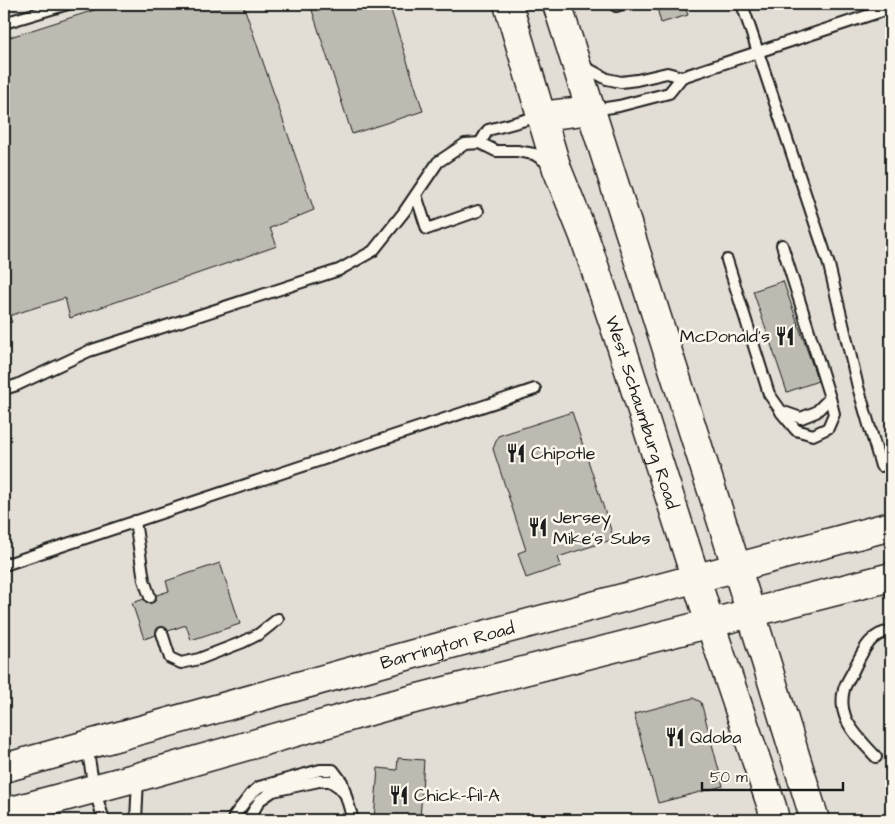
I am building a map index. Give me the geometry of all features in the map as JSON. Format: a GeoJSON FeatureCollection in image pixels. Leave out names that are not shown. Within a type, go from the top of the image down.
{"type":"FeatureCollection","features":[{"type":"Feature","properties":{"kind":"main road","name":"West Schaumburg Road"},"geometry":{"type":"LineString","coordinates":[[508,4],[557,169],[584,236],[621,345],[775,820]]}},
{"type":"Feature","properties":{"kind":"main road"},"geometry":{"type":"LineString","coordinates":[[557,4],[815,820]]}},
{"type":"Feature","properties":{"kind":"main road"},"geometry":{"type":"LineString","coordinates":[[541,116],[591,110]]}},
{"type":"Feature","properties":{"kind":"main road","name":"Barrington Road"},"geometry":{"type":"LineString","coordinates":[[4,768],[410,654],[891,526]]}},
{"type":"Feature","properties":{"kind":"main road"},"geometry":{"type":"LineString","coordinates":[[4,813],[387,706],[891,577]]}},
{"type":"Feature","properties":{"kind":"lane"},"geometry":{"type":"LineString","coordinates":[[4,23],[68,4]]}},
{"type":"Feature","properties":{"kind":"lane"},"geometry":{"type":"LineString","coordinates":[[615,4],[616,6],[622,4]]}},
{"type":"Feature","properties":{"kind":"lane"},"geometry":{"type":"LineString","coordinates":[[742,4],[830,265],[858,387],[881,466]]}},
{"type":"Feature","properties":{"kind":"lane"},"geometry":{"type":"LineString","coordinates":[[576,61],[607,79],[621,82],[667,73],[682,77],[891,8]]}},
{"type":"Feature","properties":{"kind":"lane"},"geometry":{"type":"LineString","coordinates":[[591,110],[619,106],[669,93],[682,77]]}},
{"type":"Feature","properties":{"kind":"lane"},"geometry":{"type":"LineString","coordinates":[[480,143],[488,130],[541,116]]}},
{"type":"Feature","properties":{"kind":"lane"},"geometry":{"type":"LineString","coordinates":[[4,389],[17,385],[89,351],[339,270],[374,251],[404,212],[438,162],[465,144],[480,143],[496,151],[517,151],[534,154],[557,169]]}},
{"type":"Feature","properties":{"kind":"lane"},"geometry":{"type":"LineString","coordinates":[[416,195],[427,229],[478,211]]}},
{"type":"Feature","properties":{"kind":"lane"},"geometry":{"type":"LineString","coordinates":[[727,260],[769,394],[796,430],[813,435],[828,428],[834,414],[782,244]]}},
{"type":"Feature","properties":{"kind":"lane"},"geometry":{"type":"LineString","coordinates":[[4,565],[535,389]]}},
{"type":"Feature","properties":{"kind":"lane"},"geometry":{"type":"LineString","coordinates":[[781,412],[801,418],[816,412],[830,398]]}},
{"type":"Feature","properties":{"kind":"lane"},"geometry":{"type":"LineString","coordinates":[[135,521],[144,580],[150,597]]}},
{"type":"Feature","properties":{"kind":"lane"},"geometry":{"type":"LineString","coordinates":[[162,633],[170,658],[181,663],[199,659],[243,642],[259,634],[278,619]]}},
{"type":"Feature","properties":{"kind":"lane"},"geometry":{"type":"LineString","coordinates":[[876,757],[845,717],[842,702],[844,690],[865,647],[875,637],[891,632]]}},
{"type":"Feature","properties":{"kind":"lane"},"geometry":{"type":"LineString","coordinates":[[87,745],[94,789],[104,820]]}},
{"type":"Feature","properties":{"kind":"lane"},"geometry":{"type":"LineString","coordinates":[[238,818],[251,794],[259,787],[320,770],[333,770],[342,782],[353,820]]}},
{"type":"Feature","properties":{"kind":"lane"},"geometry":{"type":"LineString","coordinates":[[136,820],[138,777]]}},
{"type":"Feature","properties":{"kind":"lane"},"geometry":{"type":"LineString","coordinates":[[248,820],[260,800],[273,791],[320,781],[330,781],[346,795]]}},
{"type":"Feature","properties":{"kind":"shaded area"},"geometry":{"type":"Polygon","coordinates":[[[4,4],[891,4],[891,820],[4,820],[4,4]]]}},
{"type":"Feature","properties":{"kind":"building"},"geometry":{"type":"Polygon","coordinates":[[[113,4],[243,4],[314,210],[270,228],[277,246],[70,318],[65,298],[9,316],[12,322],[4,324],[4,39],[113,4]]]}},
{"type":"Feature","properties":{"kind":"building"},"geometry":{"type":"Polygon","coordinates":[[[310,4],[389,4],[423,111],[352,134],[310,4]]]}},
{"type":"Feature","properties":{"kind":"building"},"geometry":{"type":"Polygon","coordinates":[[[656,4],[684,4],[688,15],[661,23],[656,4]]]}},
{"type":"Feature","properties":{"kind":"building","name":"McDonald's"},"geometry":{"type":"Polygon","coordinates":[[[783,281],[818,381],[787,392],[753,291],[783,281]]]}},
{"type":"Feature","properties":{"kind":"building"},"geometry":{"type":"Polygon","coordinates":[[[572,412],[614,539],[558,557],[561,566],[526,578],[518,553],[526,550],[493,449],[498,436],[572,412]]]}},
{"type":"Feature","properties":{"kind":"building"},"geometry":{"type":"Polygon","coordinates":[[[220,563],[240,624],[191,640],[186,625],[144,639],[132,603],[169,591],[166,581],[220,563]]]}},
{"type":"Feature","properties":{"kind":"building"},"geometry":{"type":"Polygon","coordinates":[[[693,698],[701,702],[723,786],[658,803],[634,714],[693,698]]]}},
{"type":"Feature","properties":{"kind":"building","name":"Chick-fil-A"},"geometry":{"type":"Polygon","coordinates":[[[398,758],[424,760],[420,820],[374,820],[378,768],[397,770],[398,758]]]}},
{"type":"Feature","properties":{"kind":"place","name":"McDonald's"},"geometry":{"type":"Point","coordinates":[785,336]}},
{"type":"Feature","properties":{"kind":"place","name":"Chipotle"},"geometry":{"type":"Point","coordinates":[516,453]}},
{"type":"Feature","properties":{"kind":"place","name":"Jersey Mike's Subs"},"geometry":{"type":"Point","coordinates":[538,527]}},
{"type":"Feature","properties":{"kind":"place","name":"Qdoba"},"geometry":{"type":"Point","coordinates":[675,737]}},
{"type":"Feature","properties":{"kind":"place","name":"Chick-fil-A"},"geometry":{"type":"Point","coordinates":[399,795]}}]}
